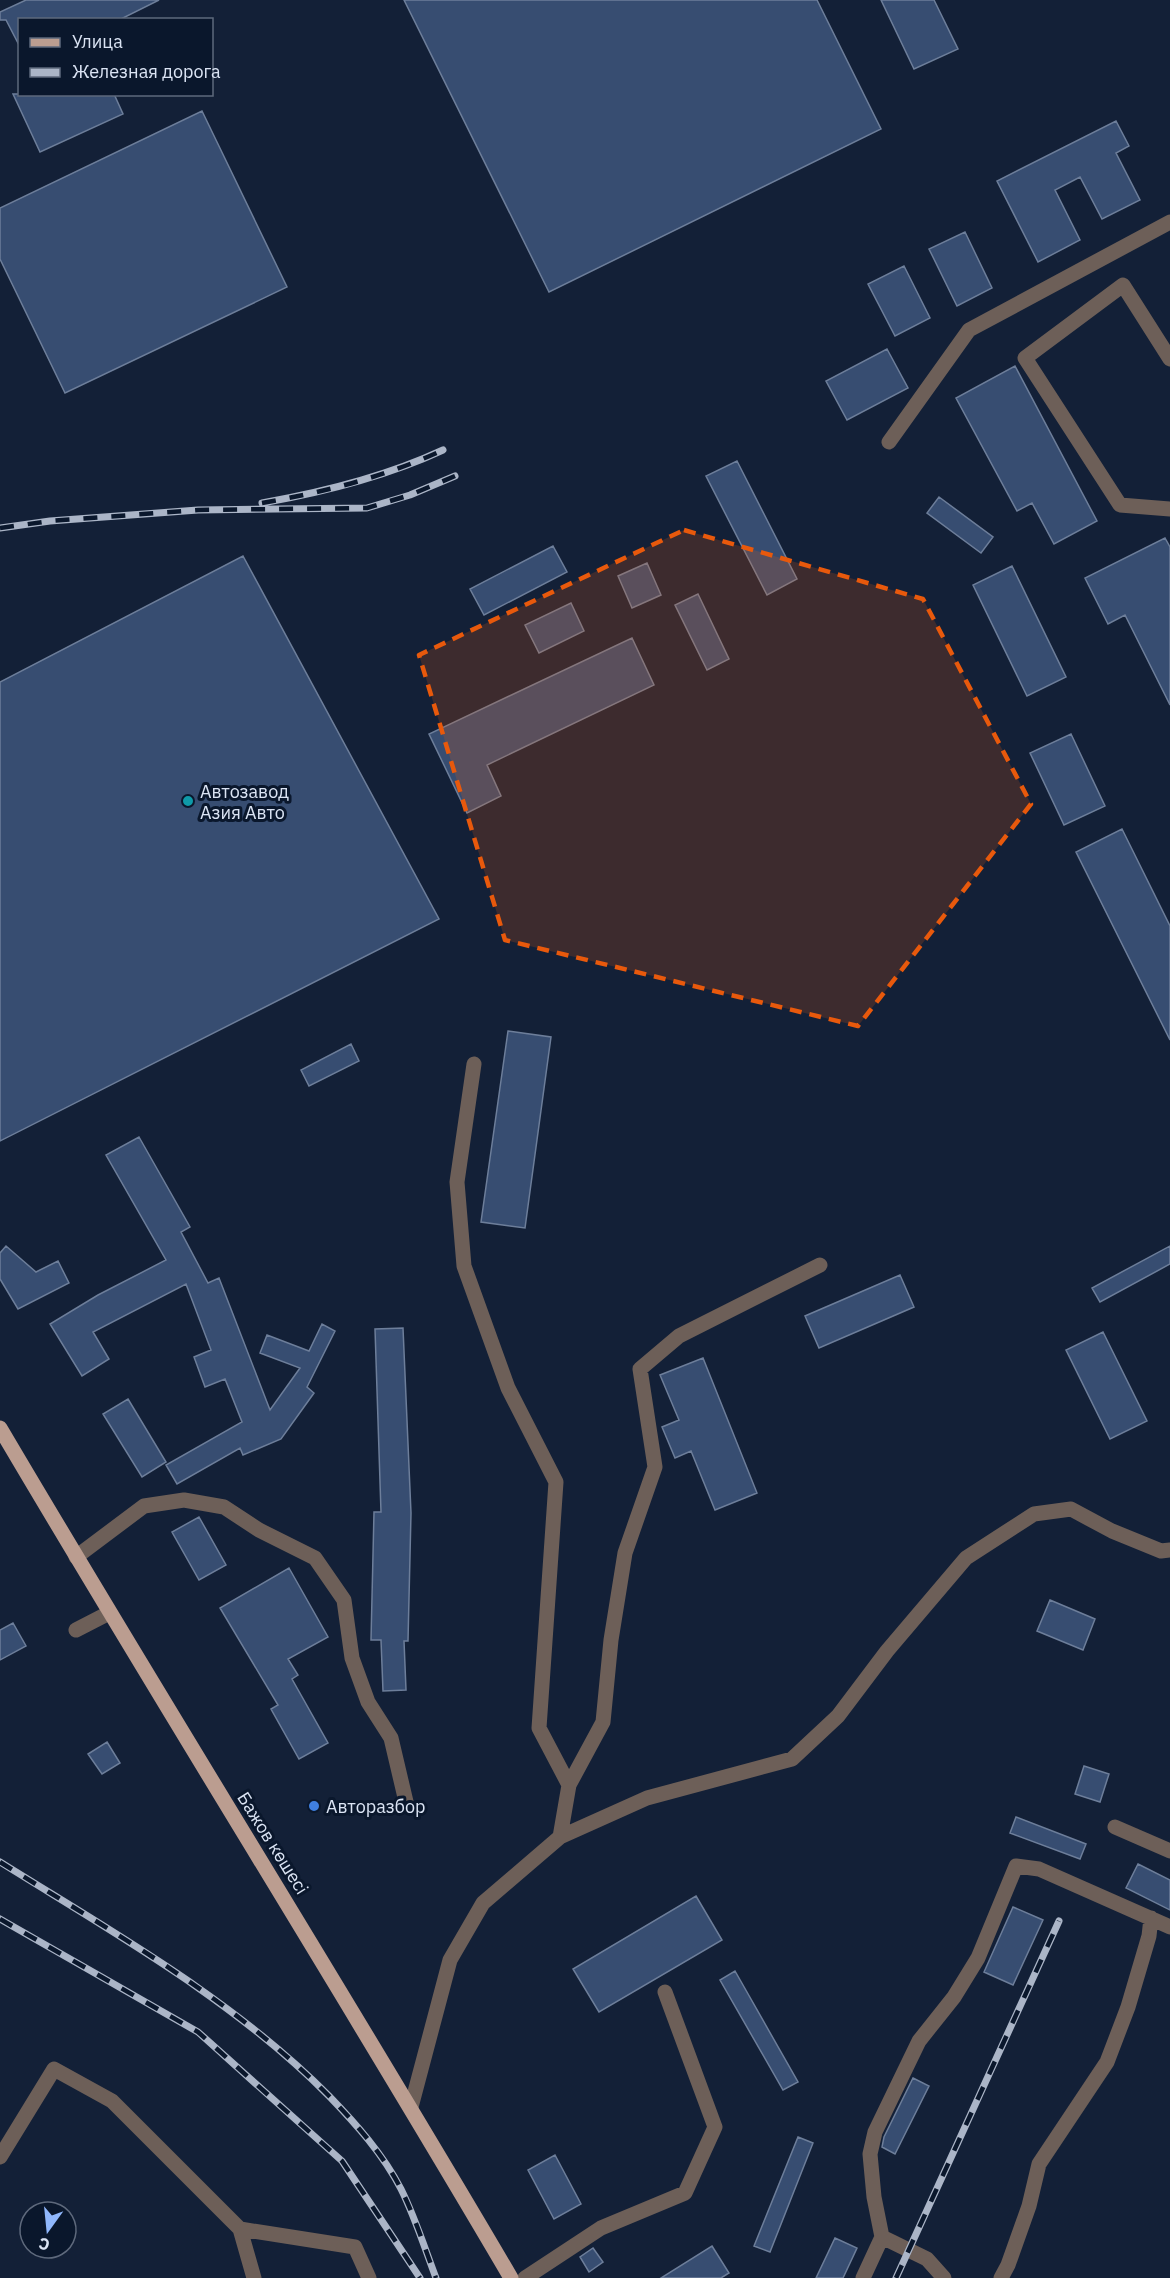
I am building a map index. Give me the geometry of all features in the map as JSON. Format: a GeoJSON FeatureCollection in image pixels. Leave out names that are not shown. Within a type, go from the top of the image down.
{"type":"FeatureCollection","features":[{"type":"Feature","properties":{"kind":"main road","name":"Бажов көшесі"},"geometry":{"type":"LineString","coordinates":[[0,1428],[109,1613],[411,2107],[511,2278]]}},
{"type":"Feature","properties":{"kind":"street"},"geometry":{"type":"LineString","coordinates":[[889,442],[969,330],[1170,222]]}},
{"type":"Feature","properties":{"kind":"street"},"geometry":{"type":"LineString","coordinates":[[1170,359],[1124,285],[1025,358],[1120,505],[1170,508]]}},
{"type":"Feature","properties":{"kind":"street"},"geometry":{"type":"LineString","coordinates":[[474,1064],[457,1182],[464,1266],[508,1388],[556,1482],[539,1728],[569,1785]]}},
{"type":"Feature","properties":{"kind":"street"},"geometry":{"type":"LineString","coordinates":[[560,1837],[569,1785],[603,1722],[611,1640],[626,1553],[655,1467],[640,1369],[679,1336],[820,1265]]}},
{"type":"Feature","properties":{"kind":"street"},"geometry":{"type":"LineString","coordinates":[[76,1557],[144,1506],[184,1500],[224,1506],[259,1530],[315,1558],[344,1600],[352,1658],[368,1702],[391,1738],[407,1806]]}},
{"type":"Feature","properties":{"kind":"street"},"geometry":{"type":"LineString","coordinates":[[411,2107],[450,1960],[483,1903],[560,1837],[646,1798],[792,1759],[838,1716],[887,1651],[966,1558],[1034,1514],[1071,1509],[1112,1531],[1161,1551],[1170,1550]]}},
{"type":"Feature","properties":{"kind":"street"},"geometry":{"type":"LineString","coordinates":[[76,1630],[109,1613]]}},
{"type":"Feature","properties":{"kind":"street"},"geometry":{"type":"LineString","coordinates":[[1115,1827],[1170,1851]]}},
{"type":"Feature","properties":{"kind":"street"},"geometry":{"type":"LineString","coordinates":[[863,2278],[882,2237],[874,2197],[870,2154],[875,2132],[919,2041],[954,1997],[978,1958],[1016,1866],[1039,1869],[1170,1926]]}},
{"type":"Feature","properties":{"kind":"street"},"geometry":{"type":"LineString","coordinates":[[1001,2278],[1008,2265],[1029,2206],[1039,2164],[1107,2061],[1128,2007],[1152,1918]]}},
{"type":"Feature","properties":{"kind":"street"},"geometry":{"type":"LineString","coordinates":[[525,2278],[601,2228],[685,2193],[715,2127],[665,1992]]}},
{"type":"Feature","properties":{"kind":"street"},"geometry":{"type":"LineString","coordinates":[[0,2157],[54,2068],[112,2101],[240,2229],[254,2278]]}},
{"type":"Feature","properties":{"kind":"street"},"geometry":{"type":"LineString","coordinates":[[240,2229],[355,2247],[369,2278]]}},
{"type":"Feature","properties":{"kind":"street"},"geometry":{"type":"LineString","coordinates":[[882,2237],[927,2259],[944,2278]]}},
{"type":"Feature","properties":{"kind":"highlighted area"},"geometry":{"type":"Polygon","coordinates":[[[684,530],[923,599],[1031,804],[858,1026],[505,940],[419,655],[684,530]]]}},
{"type":"Feature","properties":{"kind":"building"},"geometry":{"type":"Polygon","coordinates":[[[26,0],[159,0],[123,18],[18,18],[18,43],[6,20],[0,20],[0,12],[26,0]]]}},
{"type":"Feature","properties":{"kind":"building"},"geometry":{"type":"Polygon","coordinates":[[[404,0],[817,0],[881,129],[549,292],[404,0]]]}},
{"type":"Feature","properties":{"kind":"building"},"geometry":{"type":"Polygon","coordinates":[[[881,0],[934,0],[958,49],[914,69],[881,0]]]}},
{"type":"Feature","properties":{"kind":"building"},"geometry":{"type":"Polygon","coordinates":[[[13,94],[18,94],[18,96],[115,96],[123,114],[40,152],[13,94]]]}},
{"type":"Feature","properties":{"kind":"building"},"geometry":{"type":"Polygon","coordinates":[[[202,111],[287,287],[65,393],[0,259],[0,208],[202,111]]]}},
{"type":"Feature","properties":{"kind":"building"},"geometry":{"type":"Polygon","coordinates":[[[1116,121],[1129,146],[1116,153],[1140,200],[1102,219],[1080,177],[1055,190],[1080,240],[1038,262],[997,181],[1116,121]]]}},
{"type":"Feature","properties":{"kind":"building"},"geometry":{"type":"Polygon","coordinates":[[[965,232],[992,288],[957,306],[929,249],[965,232]]]}},
{"type":"Feature","properties":{"kind":"building"},"geometry":{"type":"Polygon","coordinates":[[[904,266],[930,318],[895,336],[868,284],[904,266]]]}},
{"type":"Feature","properties":{"kind":"building"},"geometry":{"type":"Polygon","coordinates":[[[887,349],[908,388],[847,420],[826,381],[887,349]]]}},
{"type":"Feature","properties":{"kind":"building"},"geometry":{"type":"Polygon","coordinates":[[[1015,366],[1097,521],[1054,544],[1032,503],[1017,511],[956,398],[1015,366]]]}},
{"type":"Feature","properties":{"kind":"building"},"geometry":{"type":"Polygon","coordinates":[[[737,461],[797,579],[767,595],[706,476],[737,461]]]}},
{"type":"Feature","properties":{"kind":"building"},"geometry":{"type":"Polygon","coordinates":[[[939,497],[993,537],[981,553],[927,513],[939,497]]]}},
{"type":"Feature","properties":{"kind":"building"},"geometry":{"type":"Polygon","coordinates":[[[1165,538],[1170,547],[1170,705],[1125,615],[1108,624],[1085,578],[1165,538]]]}},
{"type":"Feature","properties":{"kind":"building"},"geometry":{"type":"Polygon","coordinates":[[[553,546],[567,572],[484,615],[470,589],[553,546]]]}},
{"type":"Feature","properties":{"kind":"building","name":"Автозавод Азия Авто"},"geometry":{"type":"Polygon","coordinates":[[[243,556],[439,919],[0,1141],[0,682],[243,556]]]}},
{"type":"Feature","properties":{"kind":"building"},"geometry":{"type":"Polygon","coordinates":[[[647,563],[661,595],[632,608],[618,576],[647,563]]]}},
{"type":"Feature","properties":{"kind":"building"},"geometry":{"type":"Polygon","coordinates":[[[1012,566],[1066,677],[1027,696],[973,585],[1012,566]]]}},
{"type":"Feature","properties":{"kind":"building"},"geometry":{"type":"Polygon","coordinates":[[[698,594],[729,659],[707,670],[675,605],[698,594]]]}},
{"type":"Feature","properties":{"kind":"building"},"geometry":{"type":"Polygon","coordinates":[[[571,603],[584,631],[539,653],[525,625],[571,603]]]}},
{"type":"Feature","properties":{"kind":"building"},"geometry":{"type":"Polygon","coordinates":[[[632,638],[654,685],[487,765],[501,796],[467,813],[429,734],[632,638]]]}},
{"type":"Feature","properties":{"kind":"building"},"geometry":{"type":"Polygon","coordinates":[[[1071,734],[1105,806],[1064,825],[1030,753],[1071,734]]]}},
{"type":"Feature","properties":{"kind":"building"},"geometry":{"type":"Polygon","coordinates":[[[1122,829],[1170,926],[1170,1040],[1076,852],[1122,829]]]}},
{"type":"Feature","properties":{"kind":"building"},"geometry":{"type":"Polygon","coordinates":[[[508,1031],[551,1037],[525,1228],[481,1222],[508,1031]]]}},
{"type":"Feature","properties":{"kind":"building"},"geometry":{"type":"Polygon","coordinates":[[[351,1044],[359,1061],[309,1086],[301,1070],[351,1044]]]}},
{"type":"Feature","properties":{"kind":"building"},"geometry":{"type":"Polygon","coordinates":[[[139,1137],[190,1227],[181,1232],[208,1283],[219,1278],[270,1410],[300,1368],[260,1353],[267,1335],[309,1351],[322,1324],[335,1331],[307,1387],[314,1393],[281,1439],[243,1455],[240,1448],[177,1484],[166,1465],[242,1422],[225,1379],[205,1387],[194,1357],[211,1350],[186,1284],[93,1332],[109,1359],[82,1376],[50,1324],[98,1295],[166,1260],[106,1155],[139,1137]]]}},
{"type":"Feature","properties":{"kind":"building"},"geometry":{"type":"Polygon","coordinates":[[[6,1246],[36,1272],[58,1261],[69,1283],[18,1309],[0,1279],[0,1253],[6,1246]]]}},
{"type":"Feature","properties":{"kind":"building"},"geometry":{"type":"Polygon","coordinates":[[[1170,1246],[1170,1264],[1100,1302],[1092,1288],[1170,1246]]]}},
{"type":"Feature","properties":{"kind":"building"},"geometry":{"type":"Polygon","coordinates":[[[900,1275],[914,1307],[819,1348],[805,1316],[900,1275]]]}},
{"type":"Feature","properties":{"kind":"building"},"geometry":{"type":"Polygon","coordinates":[[[403,1328],[411,1513],[408,1641],[404,1641],[406,1690],[383,1691],[381,1640],[371,1640],[374,1512],[381,1512],[375,1329],[403,1328]]]}},
{"type":"Feature","properties":{"kind":"building"},"geometry":{"type":"Polygon","coordinates":[[[1103,1332],[1147,1421],[1110,1439],[1066,1350],[1103,1332]]]}},
{"type":"Feature","properties":{"kind":"building"},"geometry":{"type":"Polygon","coordinates":[[[703,1358],[757,1493],[715,1510],[691,1451],[675,1458],[662,1427],[679,1420],[660,1375],[703,1358]]]}},
{"type":"Feature","properties":{"kind":"building"},"geometry":{"type":"Polygon","coordinates":[[[128,1399],[166,1462],[142,1477],[103,1414],[128,1399]]]}},
{"type":"Feature","properties":{"kind":"building"},"geometry":{"type":"Polygon","coordinates":[[[199,1517],[226,1565],[199,1580],[172,1532],[199,1517]]]}},
{"type":"Feature","properties":{"kind":"building"},"geometry":{"type":"Polygon","coordinates":[[[289,1568],[328,1637],[288,1659],[298,1675],[292,1679],[328,1743],[299,1759],[271,1709],[278,1705],[220,1608],[289,1568]]]}},
{"type":"Feature","properties":{"kind":"building"},"geometry":{"type":"Polygon","coordinates":[[[1050,1600],[1095,1619],[1083,1650],[1037,1631],[1050,1600]]]}},
{"type":"Feature","properties":{"kind":"building"},"geometry":{"type":"Polygon","coordinates":[[[13,1623],[26,1646],[0,1660],[0,1630],[13,1623]]]}},
{"type":"Feature","properties":{"kind":"building"},"geometry":{"type":"Polygon","coordinates":[[[107,1742],[120,1763],[102,1774],[88,1754],[107,1742]]]}},
{"type":"Feature","properties":{"kind":"building"},"geometry":{"type":"Polygon","coordinates":[[[1084,1766],[1109,1774],[1100,1802],[1075,1794],[1084,1766]]]}},
{"type":"Feature","properties":{"kind":"building"},"geometry":{"type":"Polygon","coordinates":[[[1016,1817],[1086,1844],[1080,1859],[1010,1833],[1016,1817]]]}},
{"type":"Feature","properties":{"kind":"building"},"geometry":{"type":"Polygon","coordinates":[[[1138,1864],[1170,1880],[1170,1910],[1126,1888],[1138,1864]]]}},
{"type":"Feature","properties":{"kind":"building"},"geometry":{"type":"Polygon","coordinates":[[[696,1896],[722,1940],[599,2012],[573,1969],[696,1896]]]}},
{"type":"Feature","properties":{"kind":"building"},"geometry":{"type":"Polygon","coordinates":[[[1013,1907],[1043,1920],[1013,1985],[984,1972],[1013,1907]]]}},
{"type":"Feature","properties":{"kind":"building"},"geometry":{"type":"Polygon","coordinates":[[[735,1971],[798,2082],[783,2090],[720,1980],[735,1971]]]}},
{"type":"Feature","properties":{"kind":"building"},"geometry":{"type":"Polygon","coordinates":[[[913,2078],[929,2086],[895,2154],[882,2147],[884,2137],[913,2078]]]}},
{"type":"Feature","properties":{"kind":"building"},"geometry":{"type":"Polygon","coordinates":[[[798,2137],[813,2143],[770,2252],[754,2246],[798,2137]]]}},
{"type":"Feature","properties":{"kind":"building"},"geometry":{"type":"Polygon","coordinates":[[[555,2155],[581,2204],[554,2219],[528,2170],[555,2155]]]}},
{"type":"Feature","properties":{"kind":"building"},"geometry":{"type":"Polygon","coordinates":[[[835,2238],[857,2248],[843,2278],[816,2278],[835,2238]]]}},
{"type":"Feature","properties":{"kind":"building"},"geometry":{"type":"Polygon","coordinates":[[[712,2246],[729,2273],[721,2278],[661,2278],[712,2246]]]}},
{"type":"Feature","properties":{"kind":"building"},"geometry":{"type":"Polygon","coordinates":[[[593,2248],[603,2262],[589,2272],[580,2257],[593,2248]]]}},
{"type":"Feature","properties":{"kind":"railway"},"geometry":{"type":"LineString","coordinates":[[262,503],[354,482],[399,468],[443,450]]}},
{"type":"Feature","properties":{"kind":"railway"},"geometry":{"type":"LineString","coordinates":[[0,528],[50,521],[198,510],[367,508],[410,495],[455,476]]}},
{"type":"Feature","properties":{"kind":"railway"},"geometry":{"type":"LineString","coordinates":[[0,1862],[129,1942],[213,1998],[292,2061],[329,2096],[368,2140],[394,2176],[411,2211],[436,2278]]}},
{"type":"Feature","properties":{"kind":"railway"},"geometry":{"type":"LineString","coordinates":[[0,1919],[198,2032],[342,2161],[420,2278]]}},
{"type":"Feature","properties":{"kind":"railway"},"geometry":{"type":"LineString","coordinates":[[896,2278],[1059,1921]]}},
{"type":"Feature","properties":{"kind":"place","name":"Автозавод Азия Авто"},"geometry":{"type":"Point","coordinates":[188,801]}},
{"type":"Feature","properties":{"kind":"place","name":"Авторазбор"},"geometry":{"type":"Point","coordinates":[314,1806]}}]}
